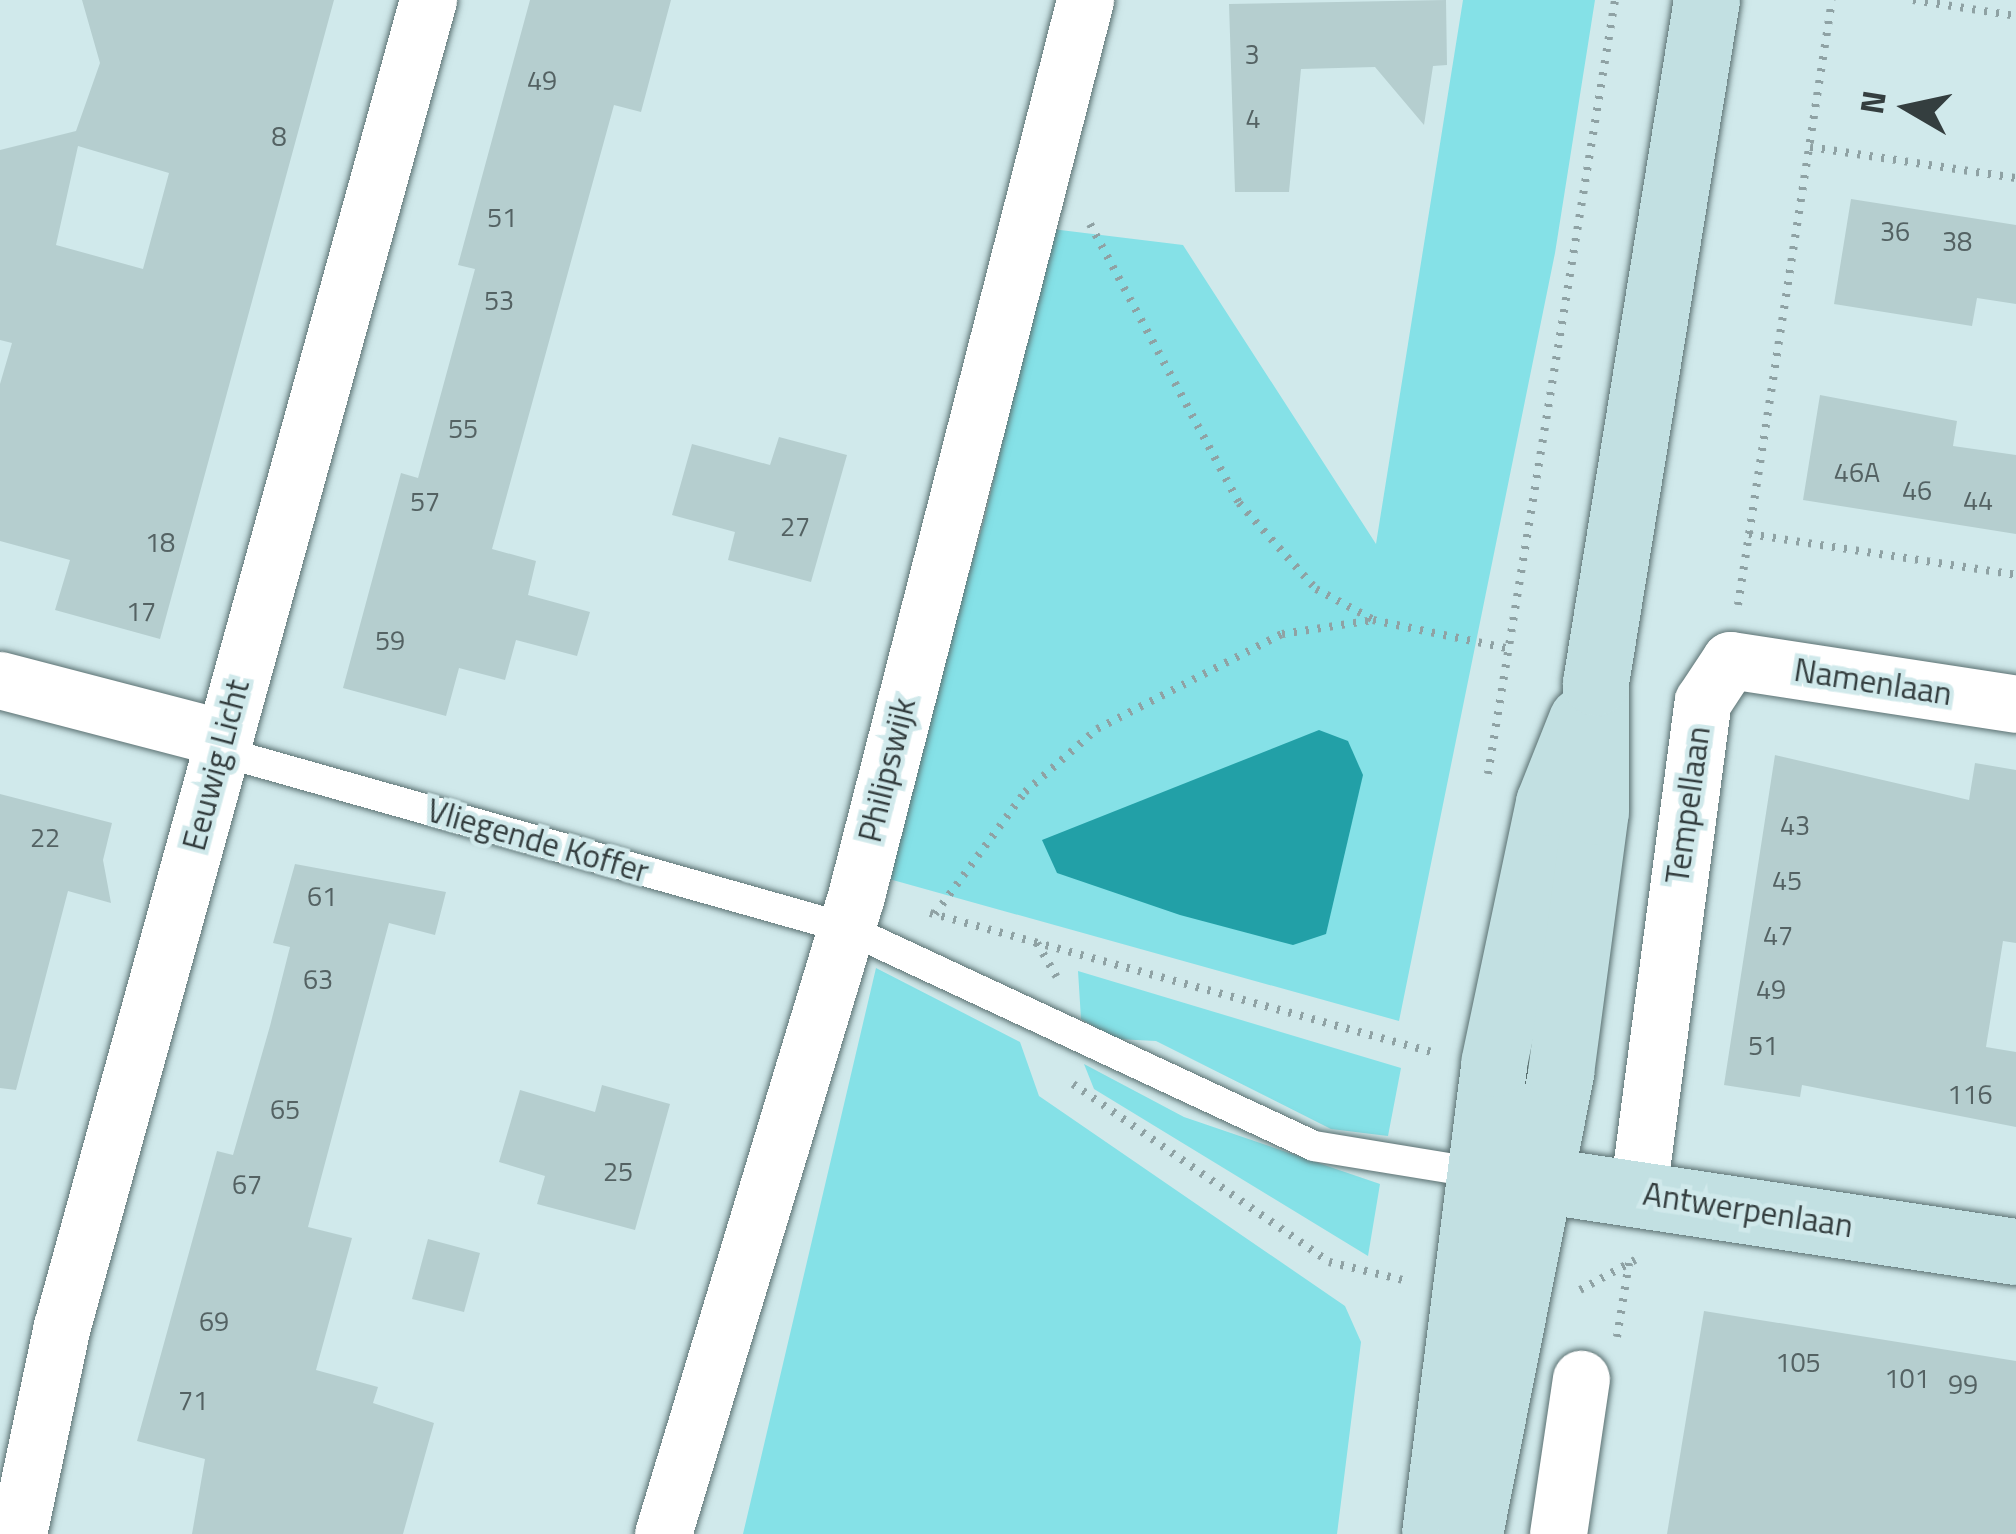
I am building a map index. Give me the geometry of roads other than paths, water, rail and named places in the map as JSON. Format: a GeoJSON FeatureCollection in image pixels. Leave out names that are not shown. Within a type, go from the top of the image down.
{"type":"FeatureCollection","features":[{"type":"Feature","properties":{"kind":"main road"},"geometry":{"type":"LineString","coordinates":[[1470,1534],[1544,1178],[1596,812],[1596,683],[1707,0]]}},
{"type":"Feature","properties":{"kind":"main road"},"geometry":{"type":"LineString","coordinates":[[1436,1534],[1478,1172],[1549,803],[1596,683]]}},
{"type":"Feature","properties":{"kind":"main road","name":"Antwerpenlaan"},"geometry":{"type":"LineString","coordinates":[[1478,1172],[1544,1178],[2016,1252]]}},
{"type":"Feature","properties":{"kind":"street","name":"Eeuwig Licht"},"geometry":{"type":"LineString","coordinates":[[18,1534],[62,1327],[428,0]]}},
{"type":"Feature","properties":{"kind":"street","name":"Philipswijk"},"geometry":{"type":"LineString","coordinates":[[664,1534],[846,928],[1029,197],[1085,0]]}},
{"type":"Feature","properties":{"kind":"street","name":"Namenlaan"},"geometry":{"type":"LineString","coordinates":[[1730,660],[2016,704]]}},
{"type":"Feature","properties":{"kind":"street","name":"Tempellaan"},"geometry":{"type":"LineString","coordinates":[[1638,1192],[1644,1108],[1703,701],[1730,660]]}},
{"type":"Feature","properties":{"kind":"street","name":"Vliegende Koffer"},"geometry":{"type":"LineString","coordinates":[[0,680],[222,738]]}},
{"type":"Feature","properties":{"kind":"street"},"geometry":{"type":"LineString","coordinates":[[1558,1534],[1581,1379]]}},
{"type":"Feature","properties":{"kind":"lane","name":"Vliegende Koffer"},"geometry":{"type":"LineString","coordinates":[[222,738],[244,758],[846,928],[1314,1146],[1478,1172]]}}]}
